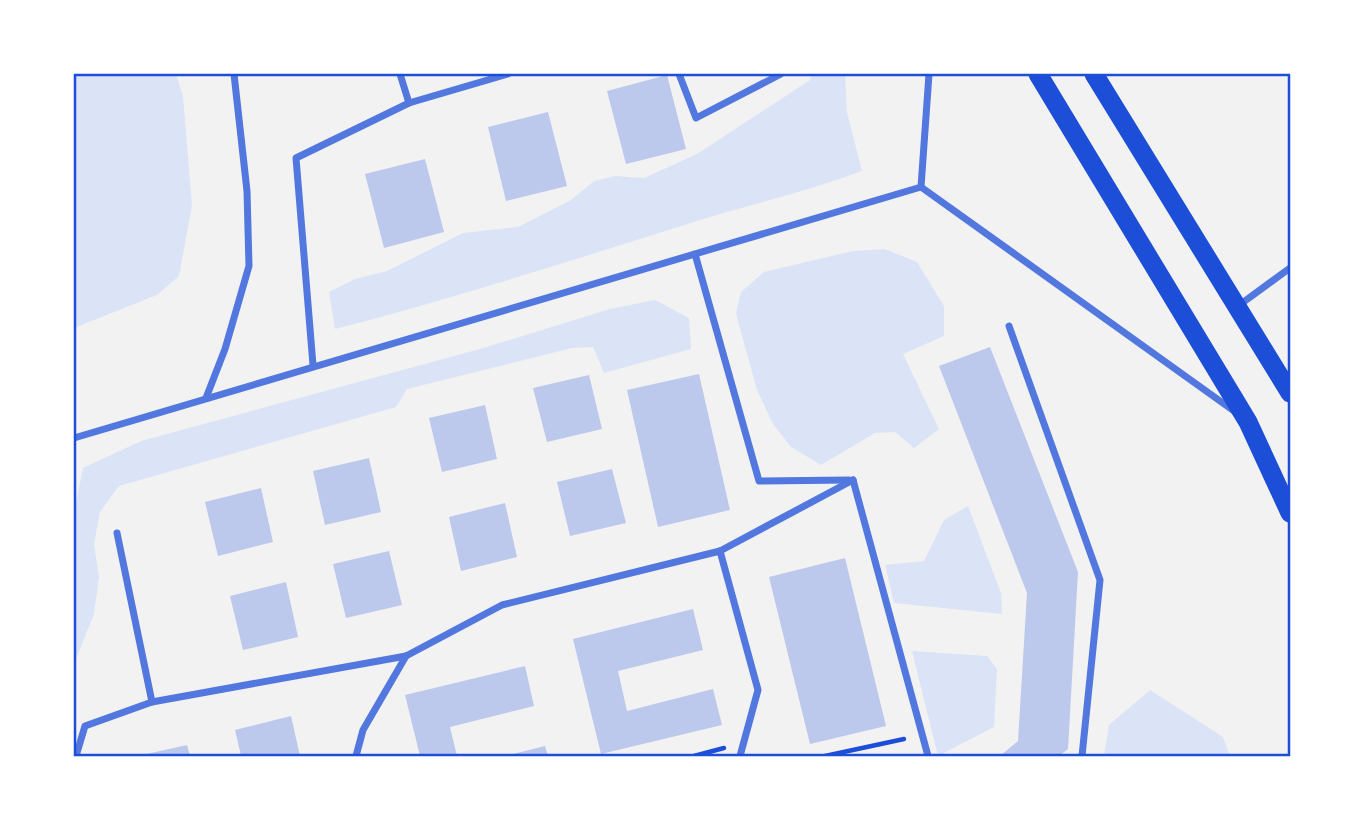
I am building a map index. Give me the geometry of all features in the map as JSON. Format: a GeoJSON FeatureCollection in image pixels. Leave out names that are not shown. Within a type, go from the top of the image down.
{"type":"FeatureCollection","features":[{"type":"Feature","properties":{"kind":"highway"},"geometry":{"type":"LineString","coordinates":[[1038,74],[1248,422],[1290,513]]}},
{"type":"Feature","properties":{"kind":"highway"},"geometry":{"type":"LineString","coordinates":[[1094,74],[1290,393]]}},
{"type":"Feature","properties":{"kind":"street"},"geometry":{"type":"LineString","coordinates":[[206,398],[225,349],[249,266],[247,191],[234,74]]}},
{"type":"Feature","properties":{"kind":"street"},"geometry":{"type":"LineString","coordinates":[[400,74],[409,103]]}},
{"type":"Feature","properties":{"kind":"street"},"geometry":{"type":"LineString","coordinates":[[313,365],[296,158],[409,103],[508,74]]}},
{"type":"Feature","properties":{"kind":"street"},"geometry":{"type":"LineString","coordinates":[[679,74],[696,118],[781,74]]}},
{"type":"Feature","properties":{"kind":"street"},"geometry":{"type":"LineString","coordinates":[[921,187],[929,74]]}},
{"type":"Feature","properties":{"kind":"street"},"geometry":{"type":"LineString","coordinates":[[74,438],[921,187]]}},
{"type":"Feature","properties":{"kind":"street"},"geometry":{"type":"LineString","coordinates":[[921,187],[1248,422]]}},
{"type":"Feature","properties":{"kind":"street"},"geometry":{"type":"LineString","coordinates":[[695,254],[758,481],[853,480]]}},
{"type":"Feature","properties":{"kind":"street"},"geometry":{"type":"LineString","coordinates":[[1237,306],[1290,268]]}},
{"type":"Feature","properties":{"kind":"street"},"geometry":{"type":"LineString","coordinates":[[1009,326],[1100,580],[1082,757]]}},
{"type":"Feature","properties":{"kind":"street"},"geometry":{"type":"LineString","coordinates":[[76,757],[85,726],[152,702],[406,656],[502,605],[720,551],[853,480]]}},
{"type":"Feature","properties":{"kind":"street"},"geometry":{"type":"LineString","coordinates":[[853,480],[928,757]]}},
{"type":"Feature","properties":{"kind":"street"},"geometry":{"type":"LineString","coordinates":[[117,533],[152,702]]}},
{"type":"Feature","properties":{"kind":"street"},"geometry":{"type":"LineString","coordinates":[[720,551],[758,690],[740,757]]}},
{"type":"Feature","properties":{"kind":"street"},"geometry":{"type":"LineString","coordinates":[[356,757],[363,730],[406,656]]}},
{"type":"Feature","properties":{"kind":"path"},"geometry":{"type":"LineString","coordinates":[[825,757],[922,735]]}},
{"type":"Feature","properties":{"kind":"shaded area"},"geometry":{"type":"Polygon","coordinates":[[[74,74],[176,74],[183,96],[192,205],[179,276],[157,295],[74,328],[74,74]]]}},
{"type":"Feature","properties":{"kind":"shaded area"},"geometry":{"type":"Polygon","coordinates":[[[811,74],[845,74],[847,112],[862,171],[507,280],[335,329],[329,292],[355,279],[387,271],[463,233],[518,227],[571,200],[594,181],[615,176],[644,178],[697,154],[810,80],[811,74]]]}},
{"type":"Feature","properties":{"kind":"shaded area"},"geometry":{"type":"Polygon","coordinates":[[[885,249],[917,262],[944,306],[944,336],[903,354],[939,429],[914,448],[895,432],[875,433],[821,465],[791,447],[773,424],[757,390],[736,314],[741,292],[764,272],[853,251],[885,249]]]}},
{"type":"Feature","properties":{"kind":"shaded area"},"geometry":{"type":"Polygon","coordinates":[[[655,300],[689,318],[691,349],[604,373],[593,347],[572,348],[407,389],[396,407],[119,486],[100,512],[94,544],[99,577],[94,614],[74,664],[74,513],[83,468],[141,441],[480,349],[610,309],[655,300]]]}},
{"type":"Feature","properties":{"kind":"shaded area"},"geometry":{"type":"Polygon","coordinates":[[[968,506],[1001,593],[1002,614],[894,603],[885,565],[924,561],[944,520],[968,506]]]}},
{"type":"Feature","properties":{"kind":"shaded area"},"geometry":{"type":"Polygon","coordinates":[[[912,651],[987,656],[997,669],[994,727],[938,756],[912,651]]]}},
{"type":"Feature","properties":{"kind":"shaded area"},"geometry":{"type":"Polygon","coordinates":[[[1150,690],[1223,737],[1230,756],[1104,756],[1109,725],[1150,690]]]}},
{"type":"Feature","properties":{"kind":"building"},"geometry":{"type":"Polygon","coordinates":[[[667,75],[686,149],[626,164],[607,91],[667,75]]]}},
{"type":"Feature","properties":{"kind":"building"},"geometry":{"type":"Polygon","coordinates":[[[548,112],[567,186],[506,201],[488,127],[548,112]]]}},
{"type":"Feature","properties":{"kind":"building"},"geometry":{"type":"Polygon","coordinates":[[[425,159],[444,232],[384,248],[365,174],[425,159]]]}},
{"type":"Feature","properties":{"kind":"building"},"geometry":{"type":"Polygon","coordinates":[[[990,347],[1078,572],[1068,749],[1059,756],[1000,756],[1018,741],[1027,593],[939,366],[990,347]]]}},
{"type":"Feature","properties":{"kind":"building"},"geometry":{"type":"Polygon","coordinates":[[[699,374],[730,510],[658,527],[627,390],[699,374]]]}},
{"type":"Feature","properties":{"kind":"building"},"geometry":{"type":"Polygon","coordinates":[[[589,375],[602,429],[547,442],[533,388],[589,375]]]}},
{"type":"Feature","properties":{"kind":"building"},"geometry":{"type":"Polygon","coordinates":[[[485,405],[497,459],[442,472],[429,418],[485,405]]]}},
{"type":"Feature","properties":{"kind":"building"},"geometry":{"type":"Polygon","coordinates":[[[369,458],[381,512],[325,525],[313,471],[369,458]]]}},
{"type":"Feature","properties":{"kind":"building"},"geometry":{"type":"Polygon","coordinates":[[[612,469],[626,523],[570,536],[557,482],[612,469]]]}},
{"type":"Feature","properties":{"kind":"building"},"geometry":{"type":"Polygon","coordinates":[[[261,488],[273,542],[218,556],[205,502],[261,488]]]}},
{"type":"Feature","properties":{"kind":"building"},"geometry":{"type":"Polygon","coordinates":[[[505,503],[517,557],[461,571],[449,517],[505,503]]]}},
{"type":"Feature","properties":{"kind":"building"},"geometry":{"type":"Polygon","coordinates":[[[389,551],[402,605],[346,618],[333,564],[389,551]]]}},
{"type":"Feature","properties":{"kind":"building"},"geometry":{"type":"Polygon","coordinates":[[[845,558],[886,726],[810,744],[769,577],[845,558]]]}},
{"type":"Feature","properties":{"kind":"building"},"geometry":{"type":"Polygon","coordinates":[[[286,582],[298,637],[243,650],[230,596],[286,582]]]}},
{"type":"Feature","properties":{"kind":"building"},"geometry":{"type":"Polygon","coordinates":[[[693,609],[703,650],[618,671],[627,711],[713,689],[722,725],[601,754],[573,639],[693,609]]]}},
{"type":"Feature","properties":{"kind":"building"},"geometry":{"type":"Polygon","coordinates":[[[525,666],[534,706],[450,727],[457,756],[420,756],[405,695],[525,666]]]}},
{"type":"Feature","properties":{"kind":"building"},"geometry":{"type":"Polygon","coordinates":[[[291,716],[300,756],[241,756],[235,730],[291,716]]]}},
{"type":"Feature","properties":{"kind":"building"},"geometry":{"type":"Polygon","coordinates":[[[187,745],[190,756],[142,756],[142,755],[187,745]]]}},
{"type":"Feature","properties":{"kind":"building"},"geometry":{"type":"Polygon","coordinates":[[[545,746],[548,756],[505,756],[545,746]]]}}]}
